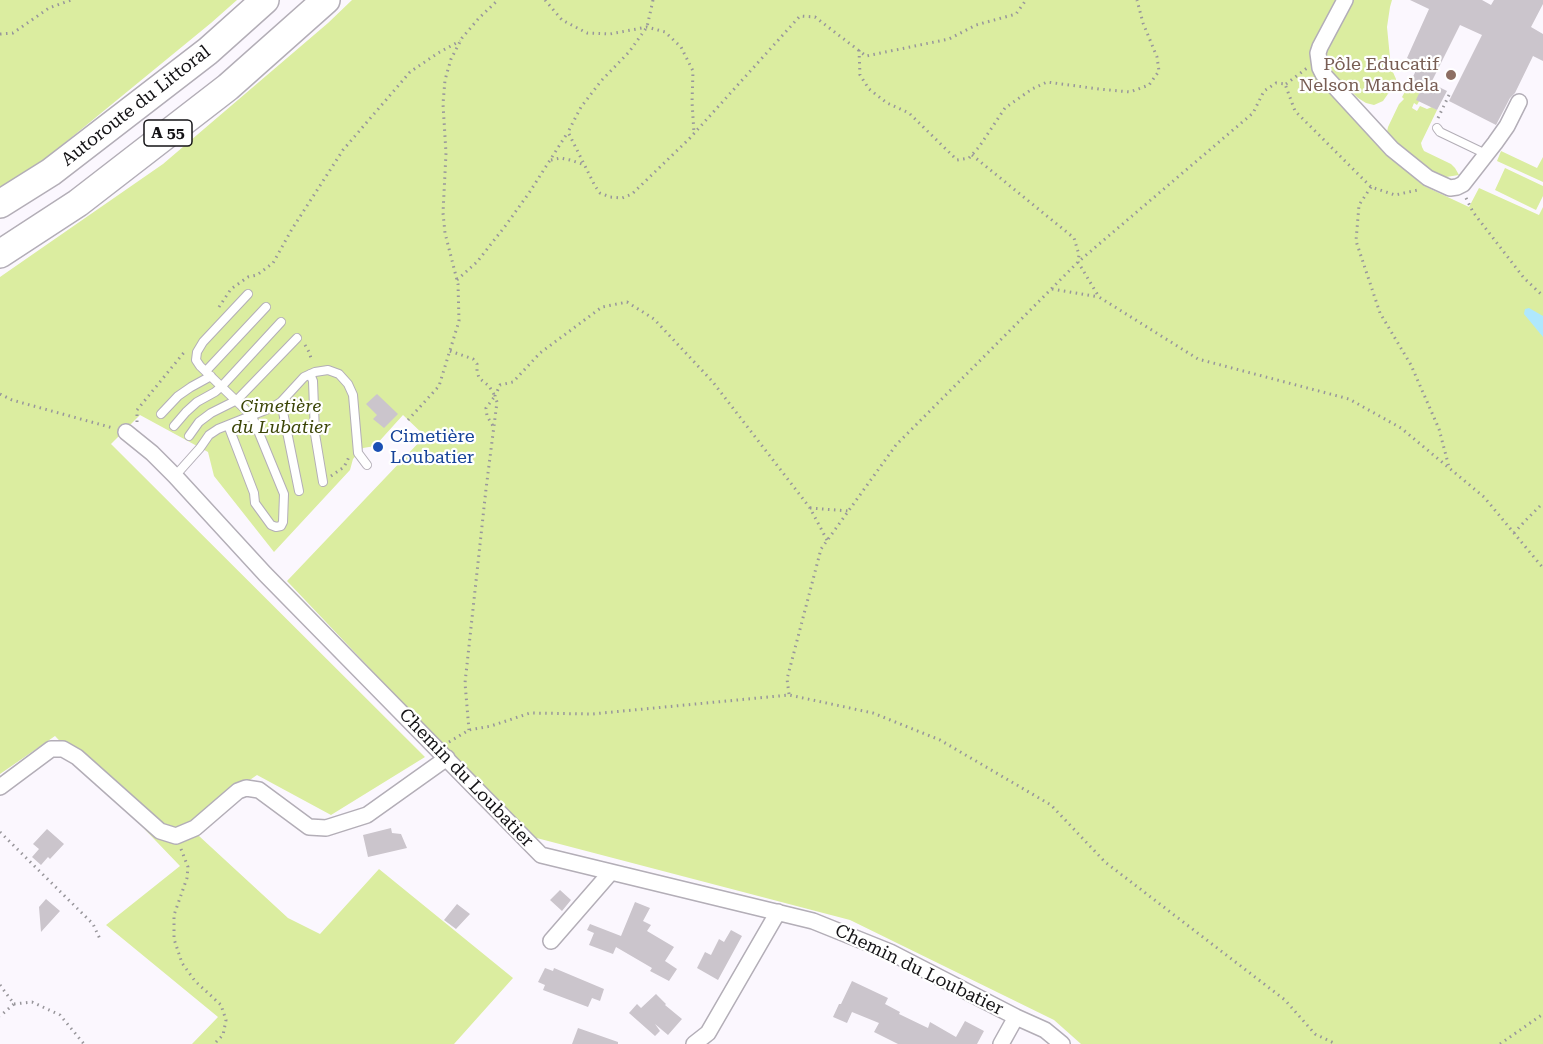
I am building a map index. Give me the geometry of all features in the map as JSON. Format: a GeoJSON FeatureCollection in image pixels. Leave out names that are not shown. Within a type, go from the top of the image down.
{"type":"FeatureCollection","features":[{"type":"Feature","properties":{"kind":"highway","name":"Autoroute du Littoral"},"geometry":{"type":"LineString","coordinates":[[0,204],[51,172],[190,65],[265,0]]}},
{"type":"Feature","properties":{"kind":"highway","name":"A 55"},"geometry":{"type":"LineString","coordinates":[[0,254],[78,203],[228,87],[326,0]]}},
{"type":"Feature","properties":{"kind":"street"},"geometry":{"type":"LineString","coordinates":[[1345,0],[1320,47],[1318,53],[1320,68],[1392,149],[1428,178],[1450,188],[1463,184],[1503,132],[1520,102]]}},
{"type":"Feature","properties":{"kind":"street","name":"Chemin du Loubatier"},"geometry":{"type":"LineString","coordinates":[[130,435],[175,476],[265,574],[542,855],[813,921],[890,952],[1045,1030],[1062,1044]]}},
{"type":"Feature","properties":{"kind":"street"},"geometry":{"type":"LineString","coordinates":[[0,787],[51,749],[63,749],[77,757],[160,831],[176,836],[195,828],[238,791],[246,788],[259,790],[309,827],[326,828],[367,815],[442,754]]}},
{"type":"Feature","properties":{"kind":"street"},"geometry":{"type":"LineString","coordinates":[[551,942],[611,872]]}},
{"type":"Feature","properties":{"kind":"street"},"geometry":{"type":"LineString","coordinates":[[694,1044],[708,1033],[778,912]]}},
{"type":"Feature","properties":{"kind":"street"},"geometry":{"type":"LineString","coordinates":[[1001,1044],[1016,1017]]}},
{"type":"Feature","properties":{"kind":"lane"},"geometry":{"type":"LineString","coordinates":[[1437,128],[1440,132],[1486,154]]}},
{"type":"Feature","properties":{"kind":"lane"},"geometry":{"type":"LineString","coordinates":[[228,425],[254,493],[255,503],[271,525],[281,526],[284,494],[252,416],[196,360],[197,352],[203,342],[248,294]]}},
{"type":"Feature","properties":{"kind":"lane"},"geometry":{"type":"LineString","coordinates":[[161,414],[178,396],[208,373],[266,307]]}},
{"type":"Feature","properties":{"kind":"lane"},"geometry":{"type":"LineString","coordinates":[[174,426],[197,402],[222,386],[281,322]]}},
{"type":"Feature","properties":{"kind":"lane"},"geometry":{"type":"LineString","coordinates":[[189,435],[199,422],[211,413],[237,400],[297,338]]}},
{"type":"Feature","properties":{"kind":"lane"},"geometry":{"type":"LineString","coordinates":[[175,476],[209,435],[218,429],[273,407],[304,377],[328,370],[339,374],[348,384],[353,395],[358,453],[367,465]]}},
{"type":"Feature","properties":{"kind":"lane"},"geometry":{"type":"LineString","coordinates":[[310,374],[314,387],[315,434],[323,482]]}},
{"type":"Feature","properties":{"kind":"lane"},"geometry":{"type":"LineString","coordinates":[[280,402],[299,491]]}},
{"type":"Feature","properties":{"kind":"path"},"geometry":{"type":"LineString","coordinates":[[0,34],[13,33],[49,8],[71,0]]}},
{"type":"Feature","properties":{"kind":"path"},"geometry":{"type":"LineString","coordinates":[[408,420],[440,386],[459,321],[456,280],[445,233],[443,213],[446,153],[443,104],[446,80],[451,59],[460,42],[479,18],[498,0]]}},
{"type":"Feature","properties":{"kind":"path"},"geometry":{"type":"LineString","coordinates":[[545,0],[562,20],[587,33],[610,34],[647,27],[665,32],[673,39],[681,47],[693,71],[694,133]]}},
{"type":"Feature","properties":{"kind":"path"},"geometry":{"type":"LineString","coordinates":[[456,280],[477,262],[529,193],[568,132],[580,107],[629,52],[647,27],[652,0]]}},
{"type":"Feature","properties":{"kind":"path"},"geometry":{"type":"LineString","coordinates":[[568,132],[600,193],[622,198],[632,194],[694,133],[800,16],[815,17],[866,56],[949,39],[976,25],[1016,14],[1026,0]]}},
{"type":"Feature","properties":{"kind":"path"},"geometry":{"type":"LineString","coordinates":[[859,50],[860,75],[869,89],[887,103],[909,113],[957,160],[969,158],[1005,108],[1032,89],[1047,82],[1130,92],[1149,85],[1159,71],[1158,57],[1143,23],[1137,0]]}},
{"type":"Feature","properties":{"kind":"path"},"geometry":{"type":"LineString","coordinates":[[214,315],[231,289],[273,263],[343,150],[410,72],[438,53],[460,42]]}},
{"type":"Feature","properties":{"kind":"path"},"geometry":{"type":"LineString","coordinates":[[789,694],[787,679],[821,549],[896,446],[1078,262],[1253,113],[1264,91],[1276,83],[1285,84],[1319,60]]}},
{"type":"Feature","properties":{"kind":"path"},"geometry":{"type":"LineString","coordinates":[[1285,84],[1295,111],[1371,187],[1395,195],[1418,190],[1428,178]]}},
{"type":"Feature","properties":{"kind":"path"},"geometry":{"type":"LineString","coordinates":[[1437,128],[1436,122],[1450,93]]}},
{"type":"Feature","properties":{"kind":"path"},"geometry":{"type":"LineString","coordinates":[[972,155],[1074,238],[1079,255],[1078,262],[1099,297]]}},
{"type":"Feature","properties":{"kind":"path"},"geometry":{"type":"LineString","coordinates":[[550,160],[560,158],[584,165]]}},
{"type":"Feature","properties":{"kind":"path"},"geometry":{"type":"LineString","coordinates":[[1463,184],[1473,212],[1524,278],[1543,297]]}},
{"type":"Feature","properties":{"kind":"path"},"geometry":{"type":"LineString","coordinates":[[1371,187],[1359,205],[1356,241],[1380,313],[1411,365],[1439,429],[1449,468]]}},
{"type":"Feature","properties":{"kind":"path"},"geometry":{"type":"LineString","coordinates":[[1052,289],[1099,297],[1198,359],[1349,399],[1401,428],[1484,497],[1543,568]]}},
{"type":"Feature","properties":{"kind":"path"},"geometry":{"type":"LineString","coordinates":[[489,386],[513,382],[540,353],[602,307],[627,303],[654,319],[712,381],[810,508],[827,541]]}},
{"type":"Feature","properties":{"kind":"path"},"geometry":{"type":"LineString","coordinates":[[0,394],[12,400],[130,435],[138,426],[137,410],[187,349]]}},
{"type":"Feature","properties":{"kind":"path"},"geometry":{"type":"LineString","coordinates":[[450,351],[472,359],[477,364],[479,378],[489,386],[497,402],[465,683],[469,730]]}},
{"type":"Feature","properties":{"kind":"path"},"geometry":{"type":"LineString","coordinates":[[494,427],[487,416],[486,408],[500,385]]}},
{"type":"Feature","properties":{"kind":"path"},"geometry":{"type":"LineString","coordinates":[[1514,533],[1543,503]]}},
{"type":"Feature","properties":{"kind":"path"},"geometry":{"type":"LineString","coordinates":[[810,508],[849,511]]}},
{"type":"Feature","properties":{"kind":"path"},"geometry":{"type":"LineString","coordinates":[[442,754],[469,730],[491,726],[531,713],[592,714],[789,694],[873,713],[940,740],[1051,805],[1105,862],[1285,1000],[1315,1034],[1336,1044]]}},
{"type":"Feature","properties":{"kind":"path"},"geometry":{"type":"LineString","coordinates":[[0,832],[93,924],[100,939]]}},
{"type":"Feature","properties":{"kind":"path"},"geometry":{"type":"LineString","coordinates":[[176,836],[188,867],[187,878],[174,915],[174,939],[182,963],[195,981],[221,1005],[226,1020],[223,1035],[214,1044]]}},
{"type":"Feature","properties":{"kind":"path"},"geometry":{"type":"LineString","coordinates":[[0,985],[14,1004]]}},
{"type":"Feature","properties":{"kind":"path"},"geometry":{"type":"LineString","coordinates":[[0,1016],[14,1004],[32,1002],[60,1015],[84,1044]]}},
{"type":"Feature","properties":{"kind":"path"},"geometry":{"type":"LineString","coordinates":[[1500,1044],[1543,1014]]}},
{"type":"Feature","properties":{"kind":"green space"},"geometry":{"type":"Polygon","coordinates":[[[0,0],[237,0],[28,173],[0,189],[0,0]]]}},
{"type":"Feature","properties":{"kind":"green space","name":"Cimetière du Lubatier"},"geometry":{"type":"Polygon","coordinates":[[[352,0],[1337,0],[1313,68],[1315,75],[1386,154],[1424,186],[1469,207],[1479,188],[1539,215],[1543,207],[1543,1044],[1081,1044],[1054,1020],[850,920],[529,836],[287,581],[425,436],[403,415],[375,446],[363,448],[358,453],[353,459],[350,470],[274,552],[214,476],[208,452],[140,415],[111,444],[425,757],[331,815],[257,775],[186,824],[288,918],[320,934],[379,869],[513,978],[454,1044],[192,1044],[218,1017],[106,925],[180,866],[55,736],[0,774],[0,277],[163,164],[352,0]]]}},
{"type":"Feature","properties":{"kind":"green space"},"geometry":{"type":"Polygon","coordinates":[[[1353,0],[1392,0],[1387,27],[1392,70],[1396,79],[1393,92],[1390,91],[1383,101],[1374,105],[1358,98],[1328,69],[1324,55],[1353,0]]]}},
{"type":"Feature","properties":{"kind":"green space"},"geometry":{"type":"Polygon","coordinates":[[[1411,81],[1426,89],[1417,105],[1414,103],[1412,108],[1417,111],[1420,106],[1437,110],[1421,143],[1424,151],[1451,164],[1459,175],[1446,177],[1435,173],[1389,136],[1388,127],[1411,81]]]}},
{"type":"Feature","properties":{"kind":"green space"},"geometry":{"type":"Polygon","coordinates":[[[1501,151],[1537,168],[1543,157],[1543,182],[1497,161],[1501,151]]]}},
{"type":"Feature","properties":{"kind":"green space"},"geometry":{"type":"Polygon","coordinates":[[[1505,168],[1543,186],[1543,196],[1536,210],[1495,190],[1505,168]]]}},
{"type":"Feature","properties":{"kind":"water"},"geometry":{"type":"Polygon","coordinates":[[[1529,308],[1543,316],[1543,337],[1524,314],[1525,309],[1529,308]]]}},
{"type":"Feature","properties":{"kind":"building"},"geometry":{"type":"Polygon","coordinates":[[[1410,0],[1482,0],[1491,5],[1494,0],[1543,0],[1531,27],[1543,34],[1543,61],[1533,56],[1496,125],[1449,101],[1482,35],[1460,25],[1431,83],[1447,91],[1437,110],[1416,100],[1422,87],[1411,81],[1419,64],[1407,58],[1429,9],[1410,0]]]}},
{"type":"Feature","properties":{"kind":"building"},"geometry":{"type":"Polygon","coordinates":[[[377,394],[398,414],[384,428],[373,419],[377,415],[366,404],[377,394]]]}},
{"type":"Feature","properties":{"kind":"building"},"geometry":{"type":"Polygon","coordinates":[[[391,828],[392,833],[401,834],[407,848],[368,857],[363,835],[391,828]]]}},
{"type":"Feature","properties":{"kind":"building"},"geometry":{"type":"Polygon","coordinates":[[[47,829],[64,844],[41,865],[32,857],[39,849],[33,844],[47,829]]]}},
{"type":"Feature","properties":{"kind":"building"},"geometry":{"type":"Polygon","coordinates":[[[560,890],[571,900],[562,911],[550,900],[560,890]]]}},
{"type":"Feature","properties":{"kind":"building"},"geometry":{"type":"Polygon","coordinates":[[[46,899],[60,911],[41,932],[39,907],[46,899]]]}},
{"type":"Feature","properties":{"kind":"building"},"geometry":{"type":"Polygon","coordinates":[[[635,902],[650,908],[643,921],[651,925],[647,931],[674,947],[665,961],[677,969],[669,981],[650,971],[652,968],[616,947],[613,954],[589,945],[594,933],[587,930],[590,924],[621,936],[635,902]]]}},
{"type":"Feature","properties":{"kind":"building"},"geometry":{"type":"Polygon","coordinates":[[[457,904],[470,914],[456,929],[444,920],[457,904]]]}},
{"type":"Feature","properties":{"kind":"building"},"geometry":{"type":"Polygon","coordinates":[[[731,930],[742,936],[718,980],[697,968],[705,952],[711,955],[719,939],[724,942],[731,930]]]}},
{"type":"Feature","properties":{"kind":"building"},"geometry":{"type":"Polygon","coordinates":[[[545,968],[553,971],[554,968],[604,989],[600,1001],[592,998],[588,1007],[543,990],[545,985],[538,982],[545,968]]]}},
{"type":"Feature","properties":{"kind":"building"},"geometry":{"type":"Polygon","coordinates":[[[852,981],[888,998],[885,1004],[900,1012],[899,1014],[928,1028],[930,1022],[956,1037],[965,1021],[984,1031],[977,1044],[898,1044],[874,1032],[879,1023],[852,1012],[847,1023],[833,1017],[852,981]]]}},
{"type":"Feature","properties":{"kind":"building"},"geometry":{"type":"Polygon","coordinates":[[[656,994],[682,1019],[668,1035],[655,1024],[660,1031],[655,1036],[629,1013],[637,1004],[641,1008],[656,994]]]}},
{"type":"Feature","properties":{"kind":"building"},"geometry":{"type":"Polygon","coordinates":[[[578,1028],[618,1042],[618,1044],[572,1044],[578,1028]]]}},
{"type":"Feature","properties":{"kind":"place","name":"Pôle Educatif Nelson Mandela"},"geometry":{"type":"Point","coordinates":[1451,75]}},
{"type":"Feature","properties":{"kind":"place","name":"Cimetière Loubatier"},"geometry":{"type":"Point","coordinates":[378,447]}}]}
